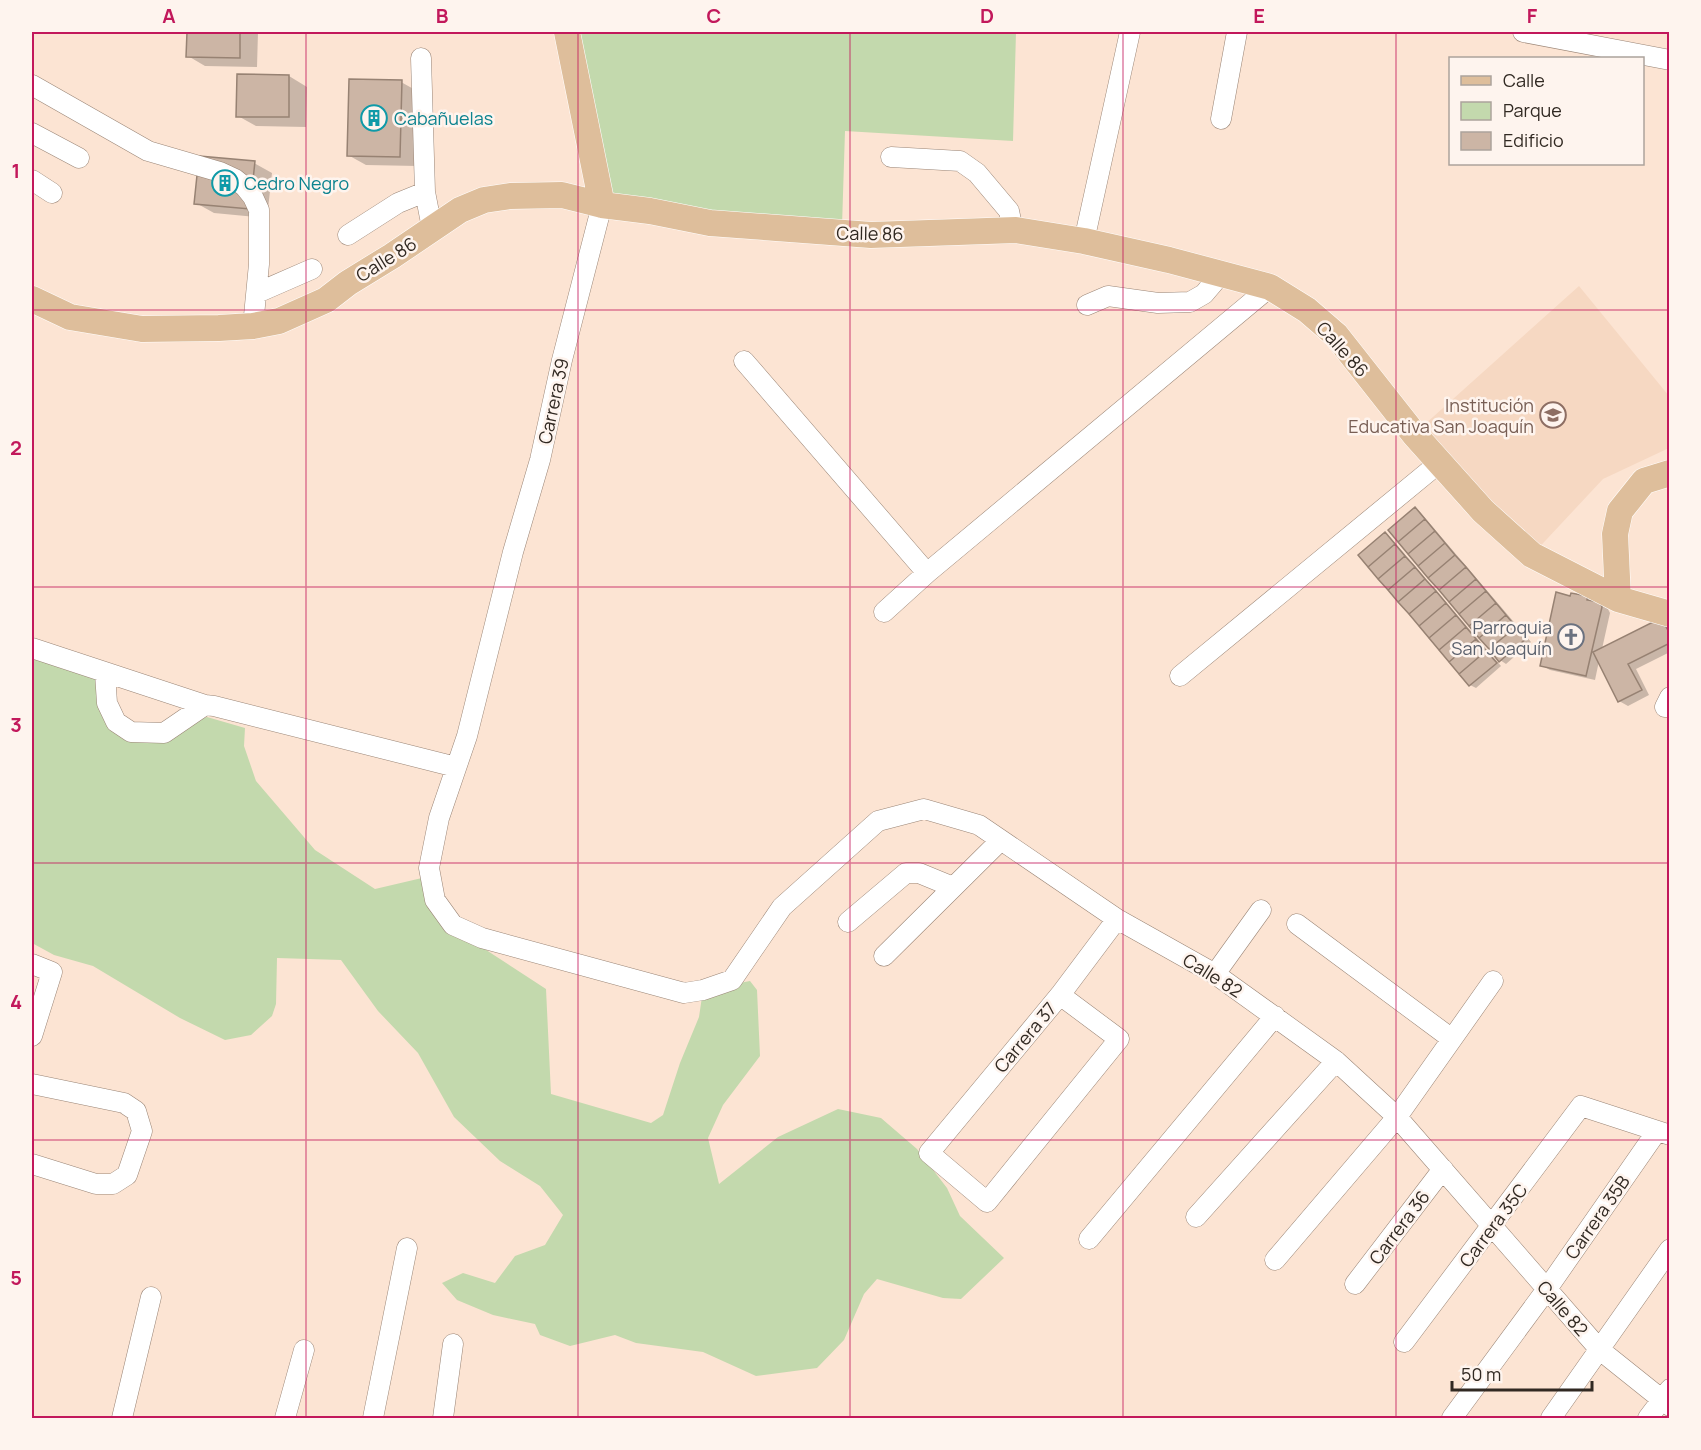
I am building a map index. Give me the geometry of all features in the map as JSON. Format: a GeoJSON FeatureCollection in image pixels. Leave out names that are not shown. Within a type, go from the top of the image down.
{"type":"FeatureCollection","features":[{"type":"Feature","properties":{"kind":"main road","name":"Carrera 39"},"geometry":{"type":"LineString","coordinates":[[567,32],[602,205]]}},
{"type":"Feature","properties":{"kind":"main road","name":"Calle 86"},"geometry":{"type":"LineString","coordinates":[[32,299],[70,317],[142,329],[253,326],[279,321],[326,300],[348,283],[460,210],[484,200],[510,196],[562,195],[602,205],[650,211],[710,223],[871,235],[1012,230],[1084,241],[1169,260],[1270,287],[1306,310],[1336,335],[1439,463],[1482,511],[1532,555],[1618,599],[1670,614]]}},
{"type":"Feature","properties":{"kind":"main road"},"geometry":{"type":"LineString","coordinates":[[1618,599],[1615,534],[1620,512],[1644,481],[1670,473]]}},
{"type":"Feature","properties":{"kind":"street"},"geometry":{"type":"LineString","coordinates":[[1084,241],[1130,32]]}},
{"type":"Feature","properties":{"kind":"street"},"geometry":{"type":"LineString","coordinates":[[1221,119],[1237,32]]}},
{"type":"Feature","properties":{"kind":"street"},"geometry":{"type":"LineString","coordinates":[[1523,32],[1609,40],[1670,60]]}},
{"type":"Feature","properties":{"kind":"street"},"geometry":{"type":"LineString","coordinates":[[421,58],[425,192],[432,228]]}},
{"type":"Feature","properties":{"kind":"street"},"geometry":{"type":"LineString","coordinates":[[32,85],[148,151],[220,172],[245,187],[259,210],[260,264],[253,326]]}},
{"type":"Feature","properties":{"kind":"street"},"geometry":{"type":"LineString","coordinates":[[32,133],[79,158]]}},
{"type":"Feature","properties":{"kind":"street"},"geometry":{"type":"LineString","coordinates":[[891,157],[960,161],[977,173],[1009,211],[1012,230]]}},
{"type":"Feature","properties":{"kind":"street"},"geometry":{"type":"LineString","coordinates":[[32,180],[52,193]]}},
{"type":"Feature","properties":{"kind":"street"},"geometry":{"type":"LineString","coordinates":[[348,235],[398,203],[425,192]]}},
{"type":"Feature","properties":{"kind":"street","name":"Carrera 39"},"geometry":{"type":"LineString","coordinates":[[602,205],[562,360],[540,460],[513,552],[467,736],[439,818],[429,868],[435,900],[453,925],[482,938],[684,993],[703,990]]}},
{"type":"Feature","properties":{"kind":"street"},"geometry":{"type":"LineString","coordinates":[[257,293],[312,269]]}},
{"type":"Feature","properties":{"kind":"street"},"geometry":{"type":"LineString","coordinates":[[1087,305],[1108,296],[1158,303],[1190,302],[1204,294],[1221,274]]}},
{"type":"Feature","properties":{"kind":"street"},"geometry":{"type":"LineString","coordinates":[[884,612],[927,573],[1270,287]]}},
{"type":"Feature","properties":{"kind":"street"},"geometry":{"type":"LineString","coordinates":[[744,361],[927,573]]}},
{"type":"Feature","properties":{"kind":"street"},"geometry":{"type":"LineString","coordinates":[[1180,676],[1439,463]]}},
{"type":"Feature","properties":{"kind":"street"},"geometry":{"type":"LineString","coordinates":[[32,648],[205,705],[456,767]]}},
{"type":"Feature","properties":{"kind":"street"},"geometry":{"type":"LineString","coordinates":[[105,673],[107,703],[116,722],[131,732],[164,733],[205,705]]}},
{"type":"Feature","properties":{"kind":"street","name":"Calle 82"},"geometry":{"type":"LineString","coordinates":[[703,990],[732,980],[782,907],[878,821],[924,809],[979,825],[1117,919],[1215,974],[1336,1061],[1397,1117],[1600,1350],[1667,1398]]}},
{"type":"Feature","properties":{"kind":"street"},"geometry":{"type":"LineString","coordinates":[[884,956],[1001,840]]}},
{"type":"Feature","properties":{"kind":"street"},"geometry":{"type":"LineString","coordinates":[[848,922],[906,873],[918,873],[953,887]]}},
{"type":"Feature","properties":{"kind":"street"},"geometry":{"type":"LineString","coordinates":[[1215,974],[1261,910]]}},
{"type":"Feature","properties":{"kind":"street","name":"Carrera 37"},"geometry":{"type":"LineString","coordinates":[[1060,995],[1119,1039],[987,1202],[929,1153],[1060,995],[1117,919]]}},
{"type":"Feature","properties":{"kind":"street"},"geometry":{"type":"LineString","coordinates":[[1297,924],[1452,1039]]}},
{"type":"Feature","properties":{"kind":"street"},"geometry":{"type":"LineString","coordinates":[[32,964],[52,972],[32,1036]]}},
{"type":"Feature","properties":{"kind":"street"},"geometry":{"type":"LineString","coordinates":[[1275,1260],[1397,1117],[1493,981]]}},
{"type":"Feature","properties":{"kind":"street"},"geometry":{"type":"LineString","coordinates":[[1089,1239],[1275,1016]]}},
{"type":"Feature","properties":{"kind":"street"},"geometry":{"type":"LineString","coordinates":[[1196,1217],[1336,1061]]}},
{"type":"Feature","properties":{"kind":"street"},"geometry":{"type":"LineString","coordinates":[[32,1084],[124,1103],[135,1111],[142,1131],[127,1175],[112,1184],[96,1184],[32,1164]]}},
{"type":"Feature","properties":{"kind":"street","name":"Carrera 35C"},"geometry":{"type":"LineString","coordinates":[[1404,1342],[1581,1106],[1663,1133]]}},
{"type":"Feature","properties":{"kind":"street","name":"Carrera 35B"},"geometry":{"type":"LineString","coordinates":[[1452,1419],[1663,1133]]}},
{"type":"Feature","properties":{"kind":"street","name":"Carrera 36"},"geometry":{"type":"LineString","coordinates":[[1355,1284],[1443,1169]]}},
{"type":"Feature","properties":{"kind":"street"},"geometry":{"type":"LineString","coordinates":[[373,1419],[407,1248]]}},
{"type":"Feature","properties":{"kind":"street"},"geometry":{"type":"LineString","coordinates":[[1551,1419],[1670,1249]]}},
{"type":"Feature","properties":{"kind":"street"},"geometry":{"type":"LineString","coordinates":[[122,1419],[151,1297]]}},
{"type":"Feature","properties":{"kind":"street"},"geometry":{"type":"LineString","coordinates":[[443,1419],[453,1344]]}},
{"type":"Feature","properties":{"kind":"street"},"geometry":{"type":"LineString","coordinates":[[285,1419],[304,1350]]}},
{"type":"Feature","properties":{"kind":"street"},"geometry":{"type":"LineString","coordinates":[[1648,1419],[1667,1398]]}},
{"type":"Feature","properties":{"kind":"shaded area","name":"Institución Educativa San Joaquín"},"geometry":{"type":"Polygon","coordinates":[[[1579,286],[1669,396],[1669,448],[1603,479],[1532,555],[1414,434],[1579,286]]]}},
{"type":"Feature","properties":{"kind":"green space"},"geometry":{"type":"Polygon","coordinates":[[[567,32],[1016,32],[1013,141],[845,131],[842,226],[604,199],[567,32]]]}},
{"type":"Feature","properties":{"kind":"green space"},"geometry":{"type":"Polygon","coordinates":[[[32,648],[105,673],[109,728],[164,733],[207,717],[245,728],[244,746],[256,781],[315,850],[375,889],[422,878],[437,918],[546,989],[551,1094],[651,1123],[663,1115],[680,1063],[699,1017],[703,990],[750,981],[757,990],[760,1056],[723,1105],[708,1138],[719,1184],[778,1137],[838,1109],[881,1118],[917,1149],[947,1188],[960,1216],[1004,1258],[961,1299],[943,1298],[877,1279],[864,1294],[844,1340],[817,1368],[756,1376],[703,1352],[636,1343],[615,1335],[570,1346],[540,1335],[535,1324],[493,1315],[457,1300],[442,1283],[463,1273],[495,1283],[515,1256],[545,1245],[563,1215],[540,1186],[500,1161],[454,1117],[418,1053],[378,1011],[341,960],[277,958],[276,1004],[272,1016],[251,1035],[225,1040],[180,1018],[93,966],[54,955],[32,943],[32,648]]]}},
{"type":"Feature","properties":{"kind":"building"},"geometry":{"type":"Polygon","coordinates":[[[187,32],[240,32],[240,58],[186,57],[187,32]]]}},
{"type":"Feature","properties":{"kind":"building"},"geometry":{"type":"Polygon","coordinates":[[[237,74],[289,75],[289,117],[236,117],[237,74]]]}},
{"type":"Feature","properties":{"kind":"building","name":"Cabañuelas"},"geometry":{"type":"Polygon","coordinates":[[[349,79],[402,80],[400,157],[347,156],[349,79]]]}},
{"type":"Feature","properties":{"kind":"building","name":"Cedro Negro"},"geometry":{"type":"Polygon","coordinates":[[[199,156],[255,161],[250,209],[194,204],[199,156]]]}},
{"type":"Feature","properties":{"kind":"building"},"geometry":{"type":"Polygon","coordinates":[[[1415,507],[1425,519],[1398,542],[1388,530],[1415,507]]]}},
{"type":"Feature","properties":{"kind":"building"},"geometry":{"type":"Polygon","coordinates":[[[1425,519],[1435,531],[1408,554],[1398,542],[1425,519]]]}},
{"type":"Feature","properties":{"kind":"building"},"geometry":{"type":"Polygon","coordinates":[[[1435,531],[1445,543],[1418,566],[1408,554],[1435,531]]]}},
{"type":"Feature","properties":{"kind":"building"},"geometry":{"type":"Polygon","coordinates":[[[1385,532],[1395,544],[1368,567],[1358,555],[1385,532]]]}},
{"type":"Feature","properties":{"kind":"building"},"geometry":{"type":"Polygon","coordinates":[[[1445,543],[1455,555],[1428,578],[1418,566],[1445,543]]]}},
{"type":"Feature","properties":{"kind":"building"},"geometry":{"type":"Polygon","coordinates":[[[1395,544],[1405,556],[1378,579],[1368,567],[1395,544]]]}},
{"type":"Feature","properties":{"kind":"building"},"geometry":{"type":"Polygon","coordinates":[[[1455,555],[1466,567],[1439,590],[1428,578],[1455,555]]]}},
{"type":"Feature","properties":{"kind":"building"},"geometry":{"type":"Polygon","coordinates":[[[1405,556],[1415,567],[1388,590],[1378,579],[1405,556]]]}},
{"type":"Feature","properties":{"kind":"building"},"geometry":{"type":"Polygon","coordinates":[[[1415,567],[1425,579],[1398,602],[1388,590],[1415,567]]]}},
{"type":"Feature","properties":{"kind":"building"},"geometry":{"type":"Polygon","coordinates":[[[1466,567],[1476,579],[1449,602],[1439,590],[1466,567]]]}},
{"type":"Feature","properties":{"kind":"building"},"geometry":{"type":"Polygon","coordinates":[[[1425,579],[1436,591],[1409,614],[1398,602],[1425,579]]]}},
{"type":"Feature","properties":{"kind":"building"},"geometry":{"type":"Polygon","coordinates":[[[1476,579],[1486,591],[1459,614],[1449,602],[1476,579]]]}},
{"type":"Feature","properties":{"kind":"building"},"geometry":{"type":"Polygon","coordinates":[[[1436,591],[1446,603],[1419,626],[1409,614],[1436,591]]]}},
{"type":"Feature","properties":{"kind":"building"},"geometry":{"type":"Polygon","coordinates":[[[1486,591],[1496,603],[1469,626],[1459,614],[1486,591]]]}},
{"type":"Feature","properties":{"kind":"building","name":"Parroquia San Joaquín"},"geometry":{"type":"Polygon","coordinates":[[[1556,592],[1570,596],[1571,593],[1588,596],[1587,600],[1600,602],[1602,607],[1586,676],[1540,666],[1556,592]]]}},
{"type":"Feature","properties":{"kind":"building"},"geometry":{"type":"Polygon","coordinates":[[[1446,603],[1456,615],[1429,638],[1419,626],[1446,603]]]}},
{"type":"Feature","properties":{"kind":"building"},"geometry":{"type":"Polygon","coordinates":[[[1496,603],[1506,615],[1479,638],[1469,626],[1496,603]]]}},
{"type":"Feature","properties":{"kind":"building"},"geometry":{"type":"Polygon","coordinates":[[[1456,615],[1466,627],[1439,650],[1429,638],[1456,615]]]}},
{"type":"Feature","properties":{"kind":"building"},"geometry":{"type":"Polygon","coordinates":[[[1506,615],[1516,627],[1489,649],[1479,638],[1506,615]]]}},
{"type":"Feature","properties":{"kind":"building"},"geometry":{"type":"Polygon","coordinates":[[[1661,618],[1670,634],[1670,643],[1628,664],[1642,690],[1618,702],[1593,652],[1661,618]]]}},
{"type":"Feature","properties":{"kind":"building"},"geometry":{"type":"Polygon","coordinates":[[[1466,627],[1476,639],[1449,662],[1439,650],[1466,627]]]}},
{"type":"Feature","properties":{"kind":"building"},"geometry":{"type":"Polygon","coordinates":[[[1516,627],[1527,638],[1499,662],[1489,649],[1516,627]]]}},
{"type":"Feature","properties":{"kind":"building"},"geometry":{"type":"Polygon","coordinates":[[[1476,639],[1486,651],[1459,674],[1449,662],[1476,639]]]}},
{"type":"Feature","properties":{"kind":"building"},"geometry":{"type":"Polygon","coordinates":[[[1486,651],[1497,663],[1469,686],[1459,674],[1486,651]]]}},
{"type":"Feature","properties":{"kind":"place","name":"Cabañuelas"},"geometry":{"type":"Point","coordinates":[374,118]}},
{"type":"Feature","properties":{"kind":"place","name":"Cedro Negro"},"geometry":{"type":"Point","coordinates":[225,183]}},
{"type":"Feature","properties":{"kind":"place","name":"Institución Educativa San Joaquín"},"geometry":{"type":"Point","coordinates":[1553,415]}},
{"type":"Feature","properties":{"kind":"place","name":"Parroquia San Joaquín"},"geometry":{"type":"Point","coordinates":[1571,637]}}]}
